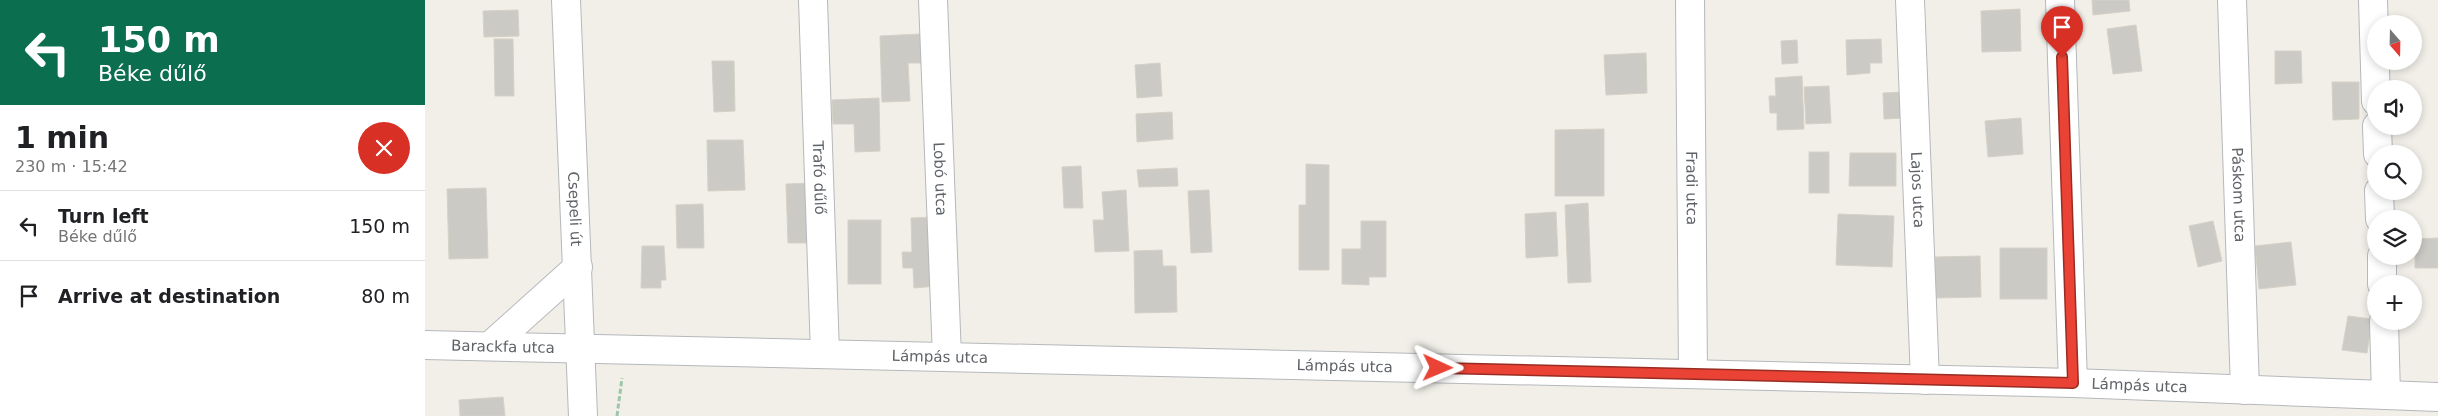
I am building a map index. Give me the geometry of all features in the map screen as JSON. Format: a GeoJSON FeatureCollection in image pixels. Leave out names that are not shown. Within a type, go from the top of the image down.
{"type":"FeatureCollection","features":[{"type":"Feature","properties":{"kind":"street","name":"Csepeli út"},"geometry":{"type":"LineString","coordinates":[[565,0],[583,416]]}},
{"type":"Feature","properties":{"kind":"street","name":"Trafó dűlő"},"geometry":{"type":"LineString","coordinates":[[813,0],[825,354]]}},
{"type":"Feature","properties":{"kind":"street","name":"Lobó utca"},"geometry":{"type":"LineString","coordinates":[[933,0],[947,357]]}},
{"type":"Feature","properties":{"kind":"street","name":"Fradi utca"},"geometry":{"type":"LineString","coordinates":[[1690,0],[1693,374]]}},
{"type":"Feature","properties":{"kind":"street","name":"Lajos utca"},"geometry":{"type":"LineString","coordinates":[[1910,0],[1925,380]]}},
{"type":"Feature","properties":{"kind":"street"},"geometry":{"type":"LineString","coordinates":[[2060,0],[2073,383]]}},
{"type":"Feature","properties":{"kind":"street","name":"Páskom utca"},"geometry":{"type":"LineString","coordinates":[[2232,0],[2245,390]]}},
{"type":"Feature","properties":{"kind":"street"},"geometry":{"type":"LineString","coordinates":[[2373,0],[2375,80]]}},
{"type":"Feature","properties":{"kind":"street"},"geometry":{"type":"LineString","coordinates":[[490,346],[578,268]]}},
{"type":"Feature","properties":{"kind":"street"},"geometry":{"type":"LineString","coordinates":[[2384,330],[2386,395]]}},
{"type":"Feature","properties":{"kind":"street","name":"Barackfa utca"},"geometry":{"type":"LineString","coordinates":[[425,345],[580,348]]}},
{"type":"Feature","properties":{"kind":"street","name":"Lámpás utca"},"geometry":{"type":"LineString","coordinates":[[580,348],[2073,383],[2438,397]]}},
{"type":"Feature","properties":{"kind":"path"},"geometry":{"type":"LineString","coordinates":[[617,416],[626,350]]}},
{"type":"Feature","properties":{"kind":"building"},"geometry":{"type":"Polygon","coordinates":[[[2092,0],[2129,0],[2130,11],[2093,15],[2092,0]]]}},
{"type":"Feature","properties":{"kind":"building"},"geometry":{"type":"Polygon","coordinates":[[[2020,9],[2021,51],[1982,52],[1981,11],[2020,9]]]}},
{"type":"Feature","properties":{"kind":"building"},"geometry":{"type":"Polygon","coordinates":[[[518,10],[519,36],[484,37],[483,11],[518,10]]]}},
{"type":"Feature","properties":{"kind":"building"},"geometry":{"type":"Polygon","coordinates":[[[2136,25],[2142,71],[2113,74],[2107,29],[2136,25]]]}},
{"type":"Feature","properties":{"kind":"building"},"geometry":{"type":"Polygon","coordinates":[[[920,34],[921,63],[908,63],[910,101],[882,102],[880,36],[920,34]]]}},
{"type":"Feature","properties":{"kind":"building"},"geometry":{"type":"Polygon","coordinates":[[[494,39],[513,39],[514,96],[495,96],[494,39]]]}},
{"type":"Feature","properties":{"kind":"building"},"geometry":{"type":"Polygon","coordinates":[[[1881,39],[1882,63],[1870,63],[1870,73],[1847,75],[1846,40],[1881,39]]]}},
{"type":"Feature","properties":{"kind":"building"},"geometry":{"type":"Polygon","coordinates":[[[1797,40],[1798,63],[1782,64],[1781,41],[1797,40]]]}},
{"type":"Feature","properties":{"kind":"building"},"geometry":{"type":"Polygon","coordinates":[[[2275,51],[2301,51],[2302,83],[2275,84],[2275,51]]]}},
{"type":"Feature","properties":{"kind":"building"},"geometry":{"type":"Polygon","coordinates":[[[1646,53],[1647,93],[1606,95],[1604,55],[1646,53]]]}},
{"type":"Feature","properties":{"kind":"building"},"geometry":{"type":"Polygon","coordinates":[[[712,61],[734,61],[735,111],[714,112],[712,61]]]}},
{"type":"Feature","properties":{"kind":"building"},"geometry":{"type":"Polygon","coordinates":[[[1160,63],[1162,96],[1137,98],[1135,65],[1160,63]]]}},
{"type":"Feature","properties":{"kind":"building"},"geometry":{"type":"Polygon","coordinates":[[[1802,76],[1804,129],[1777,130],[1777,113],[1770,113],[1769,96],[1776,96],[1775,78],[1802,76]]]}},
{"type":"Feature","properties":{"kind":"building"},"geometry":{"type":"Polygon","coordinates":[[[2332,82],[2359,82],[2359,119],[2333,120],[2332,82]]]}},
{"type":"Feature","properties":{"kind":"building"},"geometry":{"type":"Polygon","coordinates":[[[1829,86],[1831,123],[1806,124],[1804,87],[1829,86]]]}},
{"type":"Feature","properties":{"kind":"building"},"geometry":{"type":"Polygon","coordinates":[[[1904,92],[1906,118],[1884,119],[1883,93],[1904,92]]]}},
{"type":"Feature","properties":{"kind":"building"},"geometry":{"type":"Polygon","coordinates":[[[879,98],[880,151],[855,152],[854,124],[833,124],[832,100],[879,98]]]}},
{"type":"Feature","properties":{"kind":"building"},"geometry":{"type":"Polygon","coordinates":[[[1172,112],[1173,139],[1137,142],[1136,114],[1172,112]]]}},
{"type":"Feature","properties":{"kind":"building"},"geometry":{"type":"Polygon","coordinates":[[[2021,118],[2023,154],[1988,157],[1985,121],[2021,118]]]}},
{"type":"Feature","properties":{"kind":"building"},"geometry":{"type":"Polygon","coordinates":[[[1604,129],[1604,196],[1555,196],[1555,130],[1604,129]]]}},
{"type":"Feature","properties":{"kind":"building"},"geometry":{"type":"Polygon","coordinates":[[[707,140],[743,140],[745,190],[708,191],[707,140]]]}},
{"type":"Feature","properties":{"kind":"building"},"geometry":{"type":"Polygon","coordinates":[[[1809,152],[1829,152],[1829,193],[1809,193],[1809,152]]]}},
{"type":"Feature","properties":{"kind":"building"},"geometry":{"type":"Polygon","coordinates":[[[1850,153],[1896,153],[1896,186],[1849,186],[1850,153]]]}},
{"type":"Feature","properties":{"kind":"building"},"geometry":{"type":"Polygon","coordinates":[[[1306,164],[1329,165],[1329,270],[1299,270],[1299,205],[1306,205],[1306,164]]]}},
{"type":"Feature","properties":{"kind":"building"},"geometry":{"type":"Polygon","coordinates":[[[1081,166],[1083,208],[1064,208],[1062,167],[1081,166]]]}},
{"type":"Feature","properties":{"kind":"building"},"geometry":{"type":"Polygon","coordinates":[[[1177,168],[1178,186],[1139,187],[1137,170],[1177,168]]]}},
{"type":"Feature","properties":{"kind":"building"},"geometry":{"type":"Polygon","coordinates":[[[814,183],[817,243],[788,243],[786,184],[814,183]]]}},
{"type":"Feature","properties":{"kind":"building"},"geometry":{"type":"Polygon","coordinates":[[[486,188],[488,258],[449,259],[447,189],[486,188]]]}},
{"type":"Feature","properties":{"kind":"building"},"geometry":{"type":"Polygon","coordinates":[[[1126,190],[1129,251],[1095,252],[1093,220],[1104,220],[1102,192],[1126,190]]]}},
{"type":"Feature","properties":{"kind":"building"},"geometry":{"type":"Polygon","coordinates":[[[1209,190],[1212,252],[1191,253],[1188,191],[1209,190]]]}},
{"type":"Feature","properties":{"kind":"building"},"geometry":{"type":"Polygon","coordinates":[[[1588,203],[1591,282],[1568,283],[1565,205],[1588,203]]]}},
{"type":"Feature","properties":{"kind":"building"},"geometry":{"type":"Polygon","coordinates":[[[703,204],[704,248],[677,248],[676,205],[703,204]]]}},
{"type":"Feature","properties":{"kind":"building"},"geometry":{"type":"Polygon","coordinates":[[[1556,212],[1558,256],[1526,258],[1525,214],[1556,212]]]}},
{"type":"Feature","properties":{"kind":"building"},"geometry":{"type":"Polygon","coordinates":[[[1838,214],[1894,216],[1892,267],[1836,265],[1838,214]]]}},
{"type":"Feature","properties":{"kind":"building"},"geometry":{"type":"Polygon","coordinates":[[[935,217],[937,286],[914,288],[913,268],[903,268],[902,252],[912,252],[911,218],[935,217]]]}},
{"type":"Feature","properties":{"kind":"building"},"geometry":{"type":"Polygon","coordinates":[[[848,220],[881,220],[881,284],[848,284],[848,220]]]}},
{"type":"Feature","properties":{"kind":"building"},"geometry":{"type":"Polygon","coordinates":[[[1361,221],[1386,221],[1386,277],[1369,277],[1369,285],[1342,284],[1342,249],[1361,249],[1361,221]]]}},
{"type":"Feature","properties":{"kind":"building"},"geometry":{"type":"Polygon","coordinates":[[[2213,221],[2222,261],[2198,267],[2189,226],[2213,221]]]}},
{"type":"Feature","properties":{"kind":"building"},"geometry":{"type":"Polygon","coordinates":[[[2438,238],[2438,268],[2415,268],[2415,265],[2422,265],[2422,239],[2438,238]]]}},
{"type":"Feature","properties":{"kind":"building"},"geometry":{"type":"Polygon","coordinates":[[[2291,242],[2296,285],[2259,289],[2255,246],[2291,242]]]}},
{"type":"Feature","properties":{"kind":"building"},"geometry":{"type":"Polygon","coordinates":[[[642,246],[664,246],[666,280],[661,280],[661,288],[641,288],[642,246]]]}},
{"type":"Feature","properties":{"kind":"building"},"geometry":{"type":"Polygon","coordinates":[[[2000,248],[2047,248],[2047,299],[2000,299],[2000,248]]]}},
{"type":"Feature","properties":{"kind":"building"},"geometry":{"type":"Polygon","coordinates":[[[1162,250],[1163,266],[1176,266],[1177,312],[1135,313],[1134,251],[1162,250]]]}},
{"type":"Feature","properties":{"kind":"building"},"geometry":{"type":"Polygon","coordinates":[[[1980,256],[1981,297],[1936,298],[1935,257],[1980,256]]]}},
{"type":"Feature","properties":{"kind":"building"},"geometry":{"type":"Polygon","coordinates":[[[2348,316],[2367,318],[2367,330],[2370,330],[2367,353],[2342,350],[2348,316]]]}},
{"type":"Feature","properties":{"kind":"building"},"geometry":{"type":"Polygon","coordinates":[[[503,397],[505,416],[460,416],[459,400],[503,397]]]}},
{"type":"Feature","properties":{"kind":"route"},"geometry":{"type":"LineString","coordinates":[[1438,368],[2073,383],[2062,57]]}}]}
